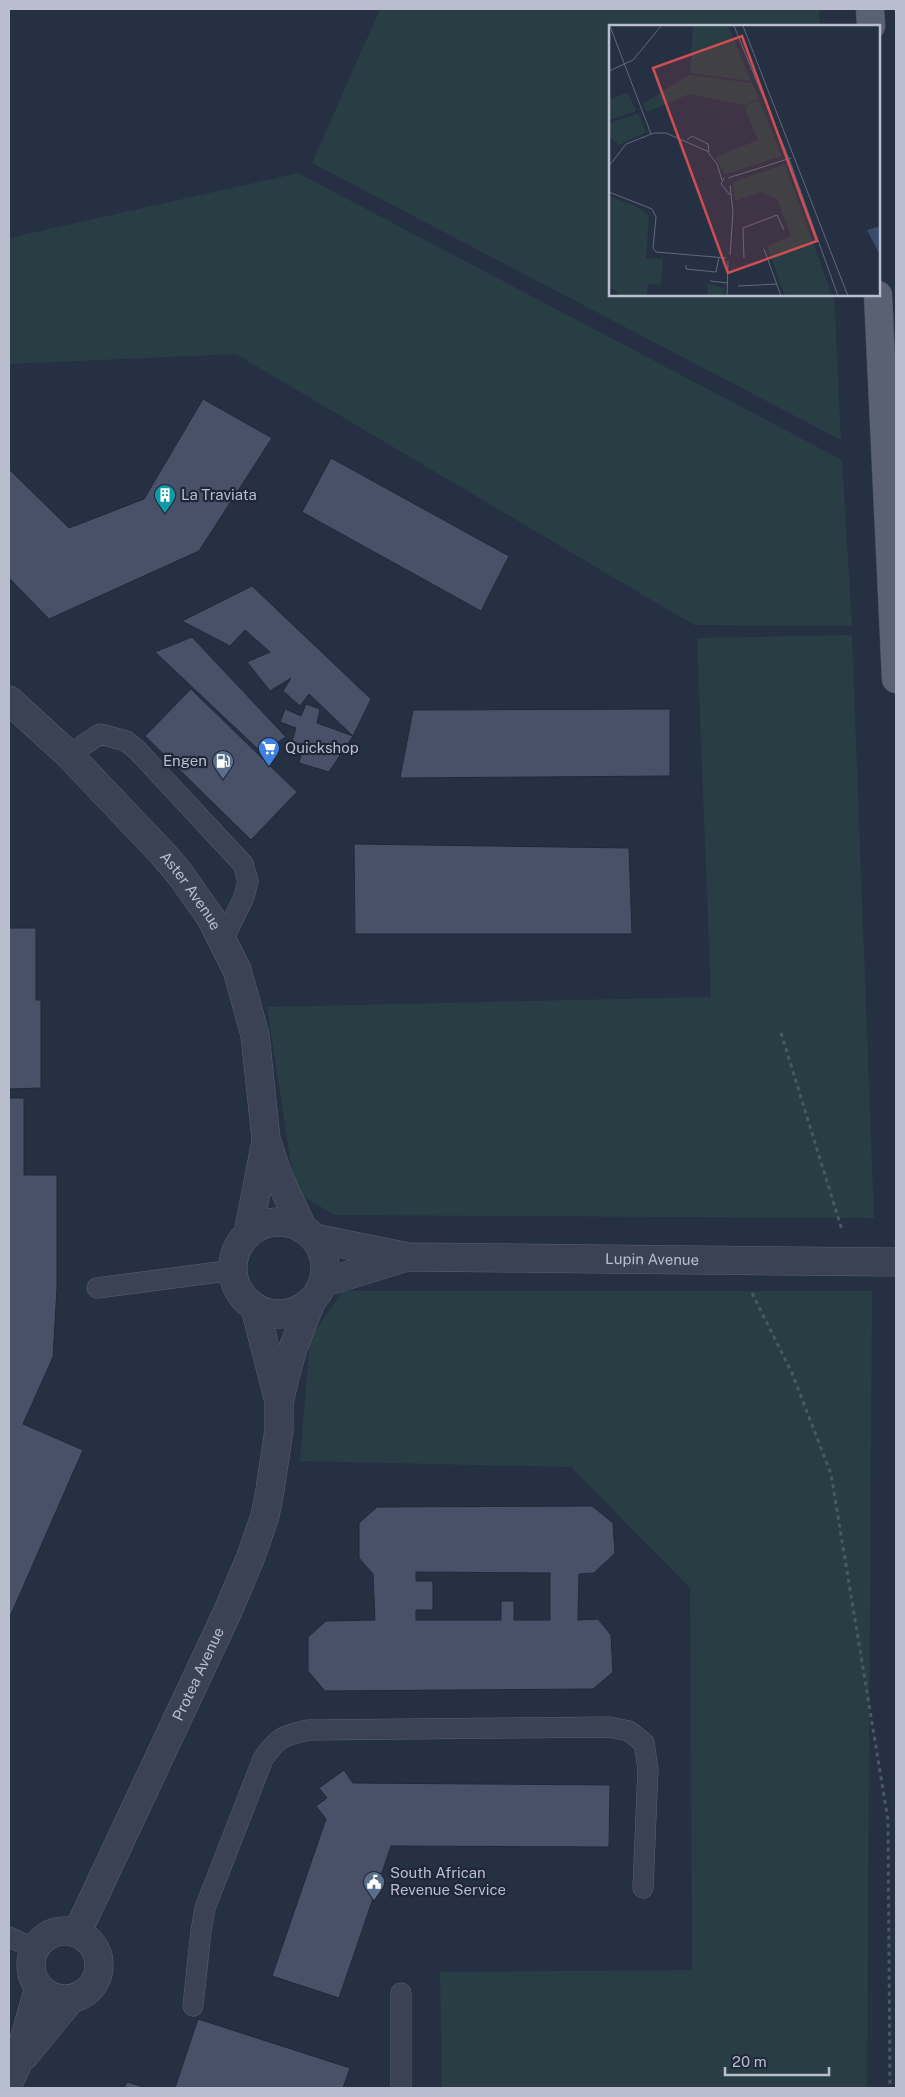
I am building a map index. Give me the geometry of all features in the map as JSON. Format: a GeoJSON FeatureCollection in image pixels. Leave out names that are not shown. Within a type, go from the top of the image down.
{"type":"FeatureCollection","features":[{"type":"Feature","properties":{"kind":"main road"},"geometry":{"type":"LineString","coordinates":[[870,9],[871,25]]}},
{"type":"Feature","properties":{"kind":"main road"},"geometry":{"type":"LineString","coordinates":[[878,296],[896,679]]}},
{"type":"Feature","properties":{"kind":"street","name":"Aster Avenue"},"geometry":{"type":"LineString","coordinates":[[9,700],[69,755],[180,874],[211,918],[236,970],[255,1035],[266,1139],[280,1178],[308,1234]]}},
{"type":"Feature","properties":{"kind":"street","name":"Aster Avenue"},"geometry":{"type":"LineString","coordinates":[[248,1234],[266,1139]]}},
{"type":"Feature","properties":{"kind":"street"},"geometry":{"type":"LineString","coordinates":[[281,1222],[293,1224],[308,1234],[321,1249],[325,1261],[317,1293],[302,1309],[279,1314],[266,1312],[256,1308],[240,1292],[235,1281],[234,1257],[240,1244],[248,1234],[258,1228],[281,1222]]}},
{"type":"Feature","properties":{"kind":"street","name":"Lupin Avenue"},"geometry":{"type":"LineString","coordinates":[[308,1234],[408,1257],[896,1262]]}},
{"type":"Feature","properties":{"kind":"street","name":"Lupin Avenue"},"geometry":{"type":"LineString","coordinates":[[317,1293],[408,1257]]}},
{"type":"Feature","properties":{"kind":"street","name":"Protea Avenue"},"geometry":{"type":"LineString","coordinates":[[279,1402],[293,1348],[317,1293]]}},
{"type":"Feature","properties":{"kind":"street","name":"Protea Avenue"},"geometry":{"type":"LineString","coordinates":[[77,1933],[227,1613],[250,1559],[265,1516],[279,1430],[279,1402],[256,1308]]}},
{"type":"Feature","properties":{"kind":"street"},"geometry":{"type":"LineString","coordinates":[[68,1931],[77,1933],[88,1939],[95,1948],[99,1959],[99,1971],[96,1982],[79,1997],[71,1999],[46,1994],[34,1978],[31,1968],[31,1959],[35,1949],[48,1935],[68,1931]]}},
{"type":"Feature","properties":{"kind":"street"},"geometry":{"type":"LineString","coordinates":[[13,2074],[39,1986]]}},
{"type":"Feature","properties":{"kind":"street"},"geometry":{"type":"LineString","coordinates":[[13,2074],[71,1999]]}},
{"type":"Feature","properties":{"kind":"lane"},"geometry":{"type":"LineString","coordinates":[[69,755],[100,734],[126,741],[138,750],[243,864],[248,881],[244,897],[222,940]]}},
{"type":"Feature","properties":{"kind":"lane"},"geometry":{"type":"LineString","coordinates":[[96,1288],[234,1270]]}},
{"type":"Feature","properties":{"kind":"lane"},"geometry":{"type":"LineString","coordinates":[[193,2006],[205,1908],[263,1759],[273,1745],[284,1736],[308,1730],[609,1727],[629,1731],[644,1743],[648,1769],[643,1888]]}},
{"type":"Feature","properties":{"kind":"lane"},"geometry":{"type":"LineString","coordinates":[[9,1937],[35,1949]]}},
{"type":"Feature","properties":{"kind":"lane"},"geometry":{"type":"LineString","coordinates":[[401,1992],[401,2088]]}},
{"type":"Feature","properties":{"kind":"path"},"geometry":{"type":"LineString","coordinates":[[780,1033],[852,1261]]}},
{"type":"Feature","properties":{"kind":"path"},"geometry":{"type":"LineString","coordinates":[[736,1260],[792,1373],[831,1474],[888,1820],[890,2088]]}},
{"type":"Feature","properties":{"kind":"green space"},"geometry":{"type":"Polygon","coordinates":[[[380,9],[819,9],[820,25],[609,25],[609,296],[834,296],[841,440],[312,163],[380,9]]]}},
{"type":"Feature","properties":{"kind":"green space"},"geometry":{"type":"Polygon","coordinates":[[[298,173],[842,460],[852,626],[694,625],[236,354],[9,364],[9,238],[298,173]]]}},
{"type":"Feature","properties":{"kind":"green space"},"geometry":{"type":"Polygon","coordinates":[[[852,635],[874,1218],[334,1215],[295,1191],[267,1007],[711,997],[697,638],[852,635]]]}},
{"type":"Feature","properties":{"kind":"green space"},"geometry":{"type":"Polygon","coordinates":[[[343,1291],[872,1291],[867,2088],[442,2088],[440,1972],[692,1970],[690,1588],[571,1467],[300,1461],[310,1338],[343,1291]]]}},
{"type":"Feature","properties":{"kind":"building","name":"La Traviata"},"geometry":{"type":"Polygon","coordinates":[[[203,399],[272,438],[199,551],[49,619],[9,578],[9,469],[69,528],[144,499],[203,399]]]}},
{"type":"Feature","properties":{"kind":"building"},"geometry":{"type":"Polygon","coordinates":[[[331,458],[509,556],[481,611],[302,512],[331,458]]]}},
{"type":"Feature","properties":{"kind":"building"},"geometry":{"type":"Polygon","coordinates":[[[252,586],[371,699],[353,736],[309,694],[300,706],[283,691],[291,678],[270,691],[247,662],[270,652],[245,630],[230,646],[182,621],[252,586]]]}},
{"type":"Feature","properties":{"kind":"building"},"geometry":{"type":"Polygon","coordinates":[[[192,637],[286,737],[261,752],[155,652],[192,637]]]}},
{"type":"Feature","properties":{"kind":"building"},"geometry":{"type":"Polygon","coordinates":[[[191,689],[297,792],[251,840],[145,736],[191,689]]]}},
{"type":"Feature","properties":{"kind":"building"},"geometry":{"type":"Polygon","coordinates":[[[306,704],[320,709],[317,723],[353,736],[329,772],[299,763],[302,751],[290,747],[296,728],[280,722],[285,709],[301,716],[306,704]]]}},
{"type":"Feature","properties":{"kind":"building"},"geometry":{"type":"Polygon","coordinates":[[[670,709],[670,776],[400,778],[413,710],[670,709]]]}},
{"type":"Feature","properties":{"kind":"building"},"geometry":{"type":"Polygon","coordinates":[[[354,844],[629,848],[632,934],[355,934],[354,844]]]}},
{"type":"Feature","properties":{"kind":"building"},"geometry":{"type":"Polygon","coordinates":[[[9,928],[36,928],[36,1000],[41,1000],[41,1088],[9,1089],[9,928]]]}},
{"type":"Feature","properties":{"kind":"building"},"geometry":{"type":"Polygon","coordinates":[[[9,1098],[24,1098],[24,1175],[57,1175],[57,1288],[53,1357],[23,1424],[83,1450],[9,1619],[9,1098]]]}},
{"type":"Feature","properties":{"kind":"building"},"geometry":{"type":"Polygon","coordinates":[[[592,1506],[613,1523],[615,1553],[594,1573],[579,1574],[578,1620],[598,1619],[611,1635],[613,1672],[593,1689],[325,1691],[308,1671],[308,1637],[326,1621],[375,1620],[373,1574],[359,1558],[359,1523],[377,1507],[592,1506]],[[416,1572],[416,1581],[433,1581],[433,1610],[416,1610],[416,1620],[501,1620],[501,1601],[514,1601],[514,1620],[550,1620],[550,1573],[416,1572]]]}},
{"type":"Feature","properties":{"kind":"building"},"geometry":{"type":"Polygon","coordinates":[[[344,1770],[353,1783],[610,1785],[609,1847],[391,1846],[339,1998],[272,1976],[326,1819],[316,1806],[327,1798],[319,1788],[344,1770]]]}},
{"type":"Feature","properties":{"kind":"building"},"geometry":{"type":"Polygon","coordinates":[[[198,2019],[350,2068],[343,2088],[175,2088],[198,2019]]]}},
{"type":"Feature","properties":{"kind":"building"},"geometry":{"type":"Polygon","coordinates":[[[127,2082],[147,2088],[124,2088],[127,2082]]]}},
{"type":"Feature","properties":{"kind":"place","name":"La Traviata"},"geometry":{"type":"Point","coordinates":[165,514]}},
{"type":"Feature","properties":{"kind":"place","name":"Quickshop"},"geometry":{"type":"Point","coordinates":[269,767]}},
{"type":"Feature","properties":{"kind":"place","name":"Engen"},"geometry":{"type":"Point","coordinates":[223,780]}},
{"type":"Feature","properties":{"kind":"place","name":"South African Revenue Service"},"geometry":{"type":"Point","coordinates":[374,1901]}}]}
